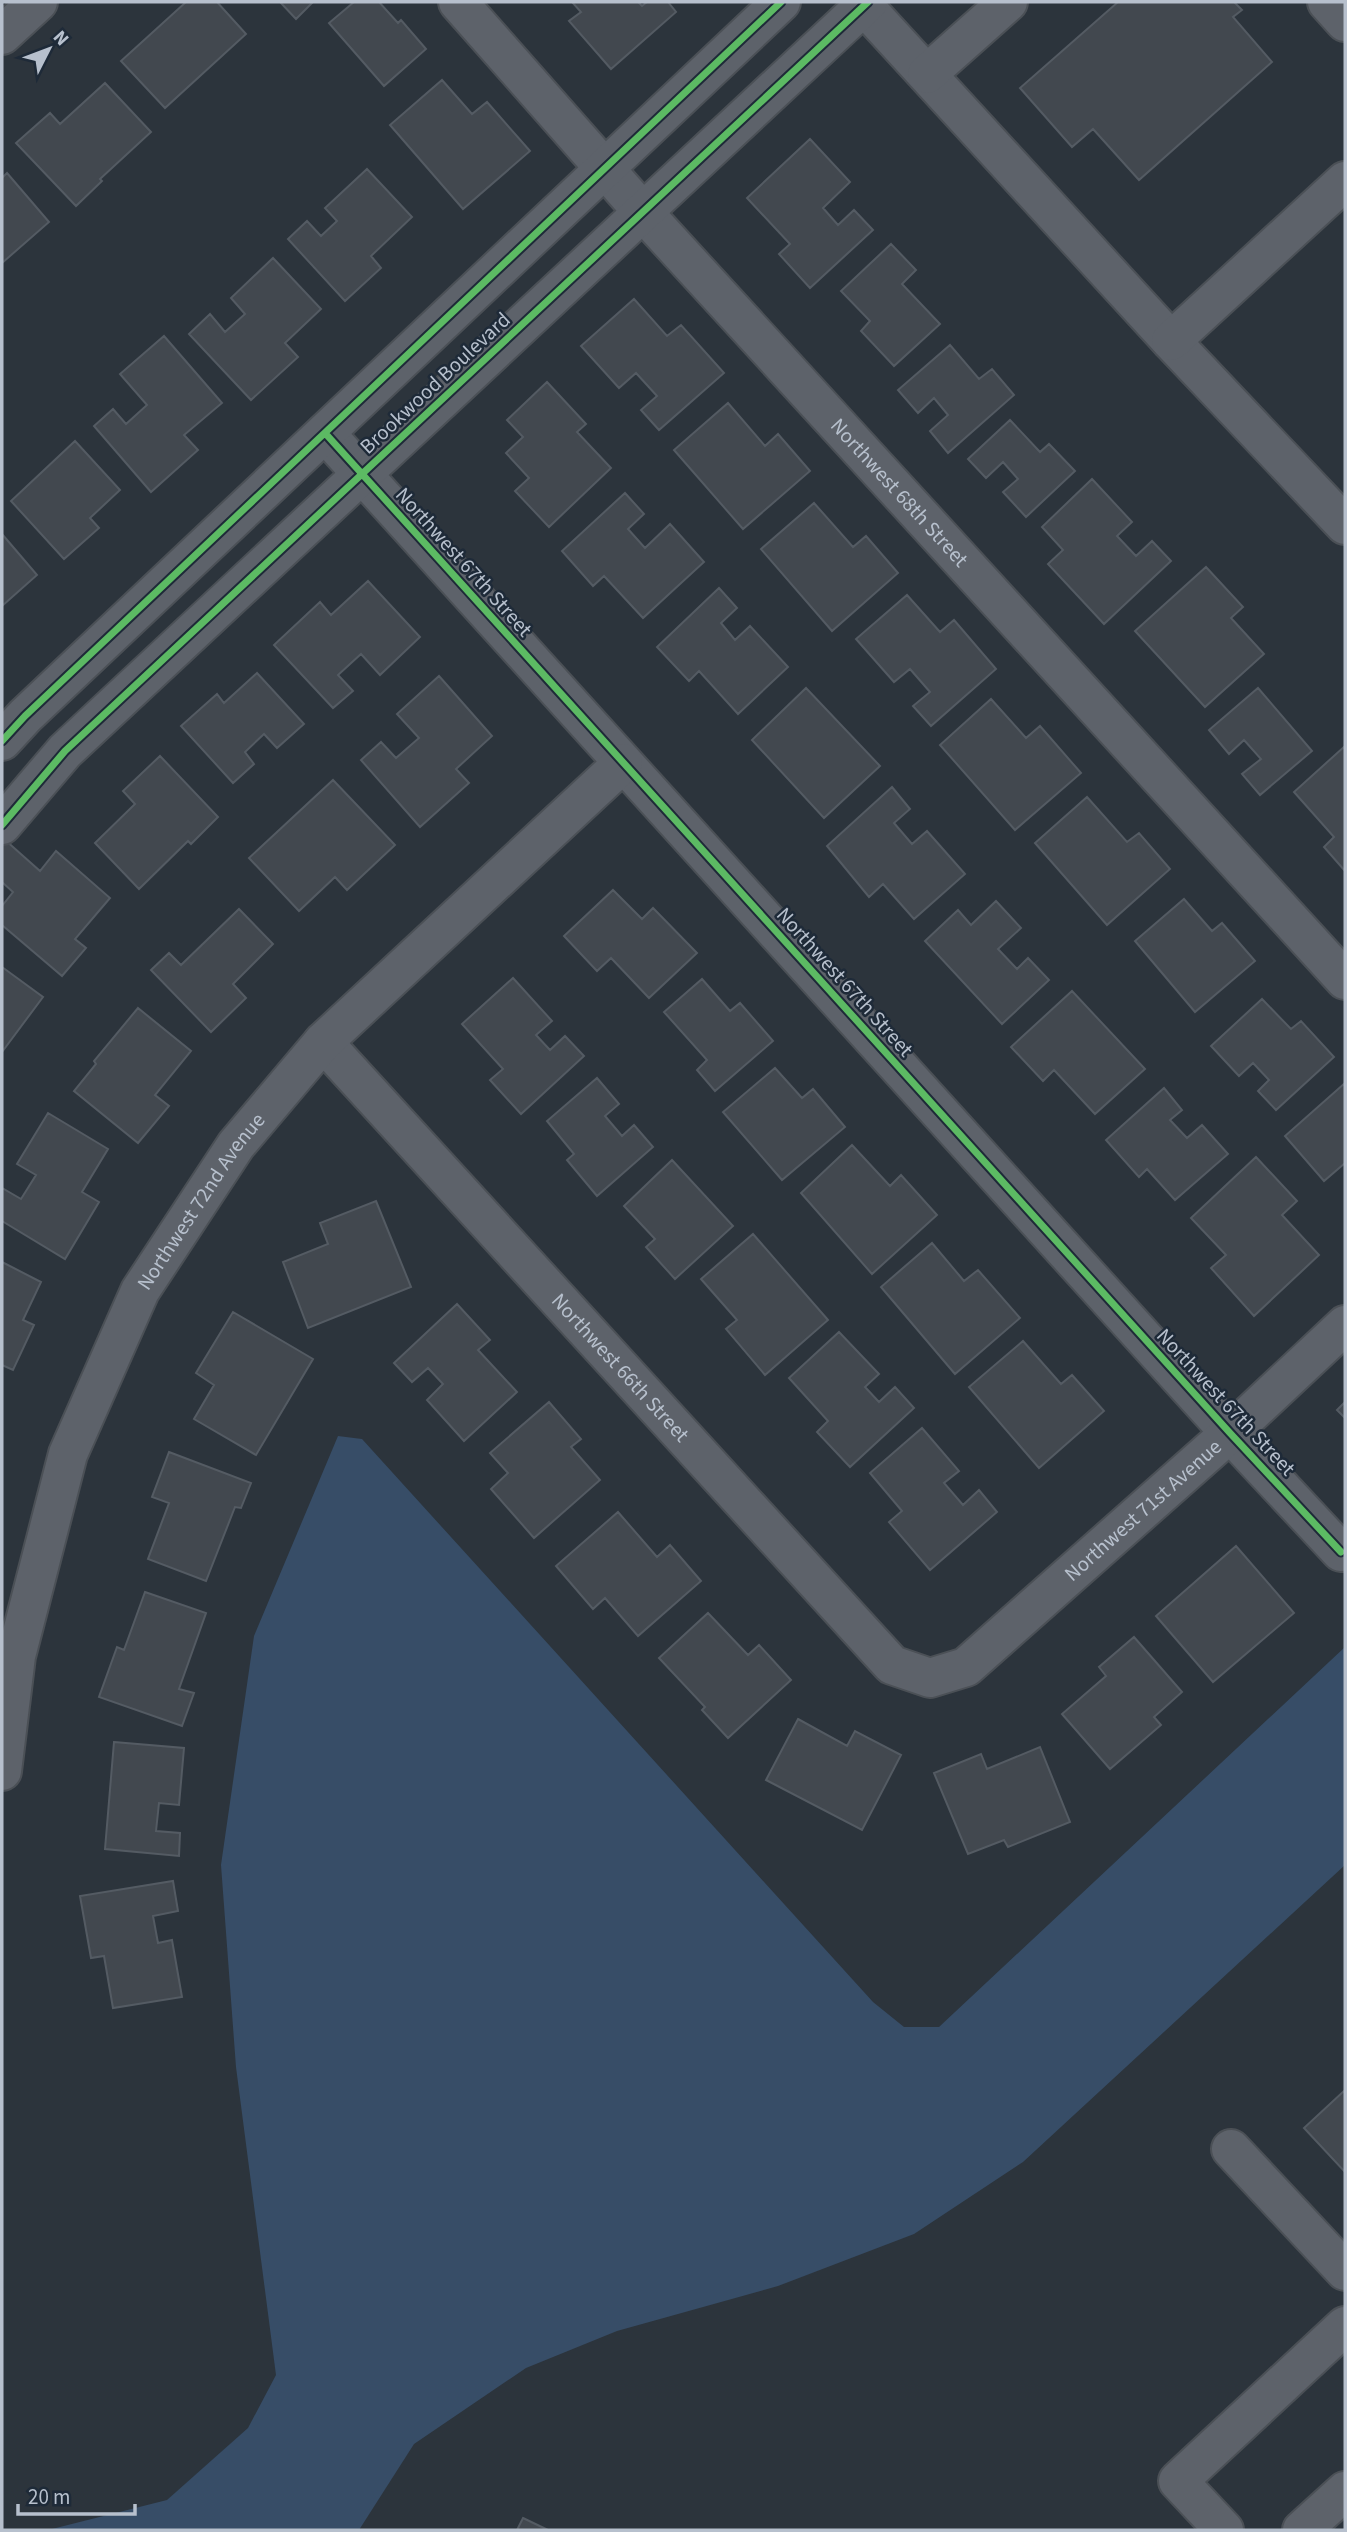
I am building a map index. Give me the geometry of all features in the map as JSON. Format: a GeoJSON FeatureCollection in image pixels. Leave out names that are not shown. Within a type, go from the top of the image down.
{"type":"FeatureCollection","features":[{"type":"Feature","properties":{"kind":"street"},"geometry":{"type":"LineString","coordinates":[[2,36],[38,2]]}},
{"type":"Feature","properties":{"kind":"street","name":"Northwest 68th Street"},"geometry":{"type":"LineString","coordinates":[[458,2],[642,211],[1345,980]]}},
{"type":"Feature","properties":{"kind":"street","name":"Brookwood Boulevard"},"geometry":{"type":"LineString","coordinates":[[2,741],[25,716],[781,2]]}},
{"type":"Feature","properties":{"kind":"street"},"geometry":{"type":"LineString","coordinates":[[927,74],[1007,2]]}},
{"type":"Feature","properties":{"kind":"street"},"geometry":{"type":"LineString","coordinates":[[1327,2],[1345,22]]}},
{"type":"Feature","properties":{"kind":"street"},"geometry":{"type":"LineString","coordinates":[[866,4],[1171,341],[1345,525]]}},
{"type":"Feature","properties":{"kind":"street","name":"Brookwood Boulevard"},"geometry":{"type":"LineString","coordinates":[[2,825],[65,751],[866,4]]}},
{"type":"Feature","properties":{"kind":"street"},"geometry":{"type":"LineString","coordinates":[[1171,341],[1345,181]]}},
{"type":"Feature","properties":{"kind":"street","name":"Northwest 67th Street"},"geometry":{"type":"LineString","coordinates":[[325,433],[1230,1433],[1341,1552]]}},
{"type":"Feature","properties":{"kind":"street","name":"Northwest 72nd Avenue"},"geometry":{"type":"LineString","coordinates":[[2,1771],[16,1656],[68,1454],[140,1291],[236,1145],[323,1042],[623,763]]}},
{"type":"Feature","properties":{"kind":"street","name":"Northwest 66th Street"},"geometry":{"type":"LineString","coordinates":[[323,1042],[892,1665],[930,1678]]}},
{"type":"Feature","properties":{"kind":"street","name":"Northwest 71st Avenue"},"geometry":{"type":"LineString","coordinates":[[930,1678],[966,1667],[1230,1433],[1345,1325]]}},
{"type":"Feature","properties":{"kind":"street"},"geometry":{"type":"LineString","coordinates":[[1231,2149],[1345,2271]]}},
{"type":"Feature","properties":{"kind":"street"},"geometry":{"type":"LineString","coordinates":[[1224,2530],[1178,2481],[1345,2326]]}},
{"type":"Feature","properties":{"kind":"street"},"geometry":{"type":"LineString","coordinates":[[1302,2530],[1345,2491]]}},
{"type":"Feature","properties":{"kind":"water"},"geometry":{"type":"Polygon","coordinates":[[[338,1436],[362,1439],[873,2002],[904,2027],[939,2027],[1345,1647],[1345,1865],[1023,2162],[914,2234],[778,2286],[617,2331],[526,2368],[414,2444],[359,2530],[48,2530],[167,2500],[248,2428],[276,2375],[236,2067],[221,1865],[254,1636],[338,1436]]]}},
{"type":"Feature","properties":{"kind":"building"},"geometry":{"type":"Polygon","coordinates":[[[186,2],[217,2],[246,34],[165,108],[121,61],[186,2]]]}},
{"type":"Feature","properties":{"kind":"building"},"geometry":{"type":"Polygon","coordinates":[[[280,2],[313,2],[296,19],[280,2]]]}},
{"type":"Feature","properties":{"kind":"building"},"geometry":{"type":"Polygon","coordinates":[[[354,2],[379,2],[398,23],[401,20],[426,49],[384,86],[329,23],[354,2]]]}},
{"type":"Feature","properties":{"kind":"building"},"geometry":{"type":"Polygon","coordinates":[[[572,2],[638,2],[642,6],[647,2],[668,2],[676,12],[611,69],[569,21],[581,12],[572,2]]]}},
{"type":"Feature","properties":{"kind":"building"},"geometry":{"type":"Polygon","coordinates":[[[1118,2],[1234,2],[1242,10],[1233,17],[1272,62],[1139,180],[1093,129],[1072,147],[1020,88],[1118,2]]]}},
{"type":"Feature","properties":{"kind":"building"},"geometry":{"type":"Polygon","coordinates":[[[442,80],[472,114],[487,102],[530,151],[463,209],[390,125],[442,80]]]}},
{"type":"Feature","properties":{"kind":"building"},"geometry":{"type":"Polygon","coordinates":[[[105,83],[151,132],[100,179],[102,181],[76,206],[16,143],[50,113],[60,124],[105,83]]]}},
{"type":"Feature","properties":{"kind":"building"},"geometry":{"type":"Polygon","coordinates":[[[810,139],[850,182],[823,208],[838,225],[854,210],[873,230],[810,288],[779,254],[790,244],[747,198],[810,139]]]}},
{"type":"Feature","properties":{"kind":"building"},"geometry":{"type":"Polygon","coordinates":[[[367,169],[412,217],[371,256],[381,268],[345,301],[288,239],[307,221],[321,236],[337,221],[325,208],[367,169]]]}},
{"type":"Feature","properties":{"kind":"building"},"geometry":{"type":"Polygon","coordinates":[[[7,173],[49,222],[2,263],[2,178],[7,173]]]}},
{"type":"Feature","properties":{"kind":"building"},"geometry":{"type":"Polygon","coordinates":[[[891,244],[916,270],[902,284],[940,324],[894,366],[861,331],[870,321],[841,291],[891,244]]]}},
{"type":"Feature","properties":{"kind":"building"},"geometry":{"type":"Polygon","coordinates":[[[273,258],[321,309],[285,343],[298,357],[251,400],[189,334],[210,314],[225,332],[245,314],[231,298],[273,258]]]}},
{"type":"Feature","properties":{"kind":"building"},"geometry":{"type":"Polygon","coordinates":[[[634,299],[667,336],[681,325],[724,373],[659,430],[641,410],[657,396],[636,373],[619,388],[581,346],[634,299]]]}},
{"type":"Feature","properties":{"kind":"building"},"geometry":{"type":"Polygon","coordinates":[[[164,336],[222,403],[184,435],[198,450],[151,492],[94,426],[113,409],[126,424],[147,405],[120,374],[164,336]]]}},
{"type":"Feature","properties":{"kind":"building"},"geometry":{"type":"Polygon","coordinates":[[[950,345],[979,379],[992,369],[1014,395],[948,453],[930,431],[948,415],[934,398],[918,413],[898,390],[950,345]]]}},
{"type":"Feature","properties":{"kind":"building"},"geometry":{"type":"Polygon","coordinates":[[[547,382],[586,424],[577,432],[611,468],[549,527],[515,491],[529,478],[506,453],[523,437],[507,420],[547,382]]]}},
{"type":"Feature","properties":{"kind":"building"},"geometry":{"type":"Polygon","coordinates":[[[728,403],[765,446],[778,434],[810,471],[743,529],[674,450],[728,403]]]}},
{"type":"Feature","properties":{"kind":"building"},"geometry":{"type":"Polygon","coordinates":[[[1010,420],[1040,452],[1049,444],[1075,471],[1026,517],[1003,492],[1018,479],[1003,462],[986,478],[968,459],[1010,420]]]}},
{"type":"Feature","properties":{"kind":"building"},"geometry":{"type":"Polygon","coordinates":[[[75,441],[120,490],[90,518],[99,528],[64,559],[11,501],[75,441]]]}},
{"type":"Feature","properties":{"kind":"building"},"geometry":{"type":"Polygon","coordinates":[[[1092,479],[1132,522],[1117,536],[1136,556],[1152,541],[1171,561],[1104,624],[1048,564],[1063,550],[1042,527],[1092,479]]]}},
{"type":"Feature","properties":{"kind":"building"},"geometry":{"type":"Polygon","coordinates":[[[625,493],[644,514],[628,529],[645,548],[670,524],[704,562],[643,618],[604,576],[593,586],[562,551],[625,493]]]}},
{"type":"Feature","properties":{"kind":"building"},"geometry":{"type":"Polygon","coordinates":[[[814,503],[853,547],[866,536],[898,573],[832,631],[761,549],[814,503]]]}},
{"type":"Feature","properties":{"kind":"building"},"geometry":{"type":"Polygon","coordinates":[[[2,534],[37,575],[2,606],[2,534]]]}},
{"type":"Feature","properties":{"kind":"building"},"geometry":{"type":"Polygon","coordinates":[[[1206,567],[1243,607],[1231,618],[1264,654],[1205,707],[1135,631],[1206,567]]]}},
{"type":"Feature","properties":{"kind":"building"},"geometry":{"type":"Polygon","coordinates":[[[368,581],[420,637],[380,675],[361,654],[338,675],[353,691],[333,708],[274,645],[320,602],[331,615],[368,581]]]}},
{"type":"Feature","properties":{"kind":"building"},"geometry":{"type":"Polygon","coordinates":[[[719,588],[737,608],[721,623],[735,640],[750,626],[788,667],[738,714],[699,671],[689,681],[657,647],[719,588]]]}},
{"type":"Feature","properties":{"kind":"building"},"geometry":{"type":"Polygon","coordinates":[[[907,595],[940,632],[954,620],[996,669],[931,726],[913,706],[930,692],[910,669],[894,682],[856,639],[907,595]]]}},
{"type":"Feature","properties":{"kind":"building"},"geometry":{"type":"Polygon","coordinates":[[[257,673],[304,724],[277,748],[264,734],[245,752],[254,764],[233,783],[181,726],[217,694],[224,703],[257,673]]]}},
{"type":"Feature","properties":{"kind":"building"},"geometry":{"type":"Polygon","coordinates":[[[439,676],[492,736],[456,769],[469,783],[420,827],[361,760],[381,742],[396,758],[419,738],[397,714],[439,676]]]}},
{"type":"Feature","properties":{"kind":"building"},"geometry":{"type":"Polygon","coordinates":[[[806,688],[880,766],[824,818],[752,740],[806,688]]]}},
{"type":"Feature","properties":{"kind":"building"},"geometry":{"type":"Polygon","coordinates":[[[1258,688],[1312,751],[1260,795],[1242,774],[1261,759],[1244,740],[1229,754],[1209,730],[1258,688]]]}},
{"type":"Feature","properties":{"kind":"building"},"geometry":{"type":"Polygon","coordinates":[[[991,699],[1026,738],[1040,726],[1081,773],[1015,830],[940,745],[991,699]]]}},
{"type":"Feature","properties":{"kind":"building"},"geometry":{"type":"Polygon","coordinates":[[[1345,746],[1345,871],[1324,847],[1334,837],[1294,792],[1345,746]]]}},
{"type":"Feature","properties":{"kind":"building"},"geometry":{"type":"Polygon","coordinates":[[[160,756],[218,817],[191,844],[188,841],[139,889],[95,843],[135,804],[123,791],[160,756]]]}},
{"type":"Feature","properties":{"kind":"building"},"geometry":{"type":"Polygon","coordinates":[[[333,780],[395,845],[347,890],[335,877],[299,911],[249,858],[333,780]]]}},
{"type":"Feature","properties":{"kind":"building"},"geometry":{"type":"Polygon","coordinates":[[[892,787],[910,809],[894,823],[912,844],[927,831],[965,874],[914,919],[883,884],[869,897],[827,846],[892,787]]]}},
{"type":"Feature","properties":{"kind":"building"},"geometry":{"type":"Polygon","coordinates":[[[1087,797],[1127,842],[1139,833],[1170,869],[1107,925],[1035,843],[1087,797]]]}},
{"type":"Feature","properties":{"kind":"building"},"geometry":{"type":"Polygon","coordinates":[[[4,839],[40,871],[56,851],[110,898],[75,939],[86,948],[62,976],[2,925],[2,906],[13,892],[2,882],[4,839]]]}},
{"type":"Feature","properties":{"kind":"building"},"geometry":{"type":"Polygon","coordinates":[[[613,890],[642,919],[653,908],[697,953],[649,998],[611,958],[597,971],[564,936],[613,890]]]}},
{"type":"Feature","properties":{"kind":"building"},"geometry":{"type":"Polygon","coordinates":[[[1184,899],[1212,931],[1222,923],[1255,961],[1195,1012],[1135,941],[1184,899]]]}},
{"type":"Feature","properties":{"kind":"building"},"geometry":{"type":"Polygon","coordinates":[[[996,901],[1021,928],[998,949],[1017,969],[1028,958],[1049,980],[1002,1024],[925,941],[958,910],[971,925],[996,901]]]}},
{"type":"Feature","properties":{"kind":"building"},"geometry":{"type":"Polygon","coordinates":[[[239,909],[273,944],[233,984],[246,998],[211,1032],[151,970],[169,953],[181,965],[239,909]]]}},
{"type":"Feature","properties":{"kind":"building"},"geometry":{"type":"Polygon","coordinates":[[[2,967],[43,997],[2,1052],[2,967]]]}},
{"type":"Feature","properties":{"kind":"building"},"geometry":{"type":"Polygon","coordinates":[[[513,978],[552,1021],[536,1035],[550,1050],[565,1036],[584,1056],[521,1114],[490,1080],[503,1069],[462,1024],[513,978]]]}},
{"type":"Feature","properties":{"kind":"building"},"geometry":{"type":"Polygon","coordinates":[[[702,979],[730,1011],[740,1003],[773,1041],[715,1091],[697,1070],[707,1060],[664,1012],[702,979]]]}},
{"type":"Feature","properties":{"kind":"building"},"geometry":{"type":"Polygon","coordinates":[[[1072,991],[1145,1069],[1095,1114],[1054,1070],[1043,1081],[1011,1047],[1072,991]]]}},
{"type":"Feature","properties":{"kind":"building"},"geometry":{"type":"Polygon","coordinates":[[[1262,999],[1291,1029],[1301,1021],[1334,1057],[1276,1110],[1258,1091],[1269,1080],[1253,1063],[1239,1076],[1211,1046],[1262,999]]]}},
{"type":"Feature","properties":{"kind":"building"},"geometry":{"type":"Polygon","coordinates":[[[138,1008],[191,1051],[155,1095],[169,1106],[138,1143],[74,1091],[96,1064],[94,1061],[138,1008]]]}},
{"type":"Feature","properties":{"kind":"building"},"geometry":{"type":"Polygon","coordinates":[[[775,1068],[802,1098],[813,1089],[845,1127],[782,1180],[723,1112],[775,1068]]]}},
{"type":"Feature","properties":{"kind":"building"},"geometry":{"type":"Polygon","coordinates":[[[597,1078],[619,1104],[605,1116],[622,1136],[634,1125],[653,1147],[597,1196],[567,1160],[574,1154],[547,1121],[597,1078]]]}},
{"type":"Feature","properties":{"kind":"building"},"geometry":{"type":"Polygon","coordinates":[[[1345,1083],[1345,1163],[1324,1181],[1285,1136],[1345,1083]]]}},
{"type":"Feature","properties":{"kind":"building"},"geometry":{"type":"Polygon","coordinates":[[[1164,1088],[1182,1110],[1170,1120],[1187,1138],[1202,1125],[1228,1154],[1175,1200],[1147,1169],[1139,1177],[1106,1140],[1164,1088]]]}},
{"type":"Feature","properties":{"kind":"building"},"geometry":{"type":"Polygon","coordinates":[[[48,1113],[108,1149],[82,1192],[99,1202],[65,1259],[2,1221],[2,1188],[21,1199],[36,1175],[17,1164],[48,1113]]]}},
{"type":"Feature","properties":{"kind":"building"},"geometry":{"type":"Polygon","coordinates":[[[852,1145],[890,1186],[901,1175],[937,1215],[872,1274],[801,1193],[852,1145]]]}},
{"type":"Feature","properties":{"kind":"building"},"geometry":{"type":"Polygon","coordinates":[[[1256,1157],[1297,1201],[1282,1215],[1319,1255],[1254,1316],[1211,1268],[1226,1255],[1191,1218],[1256,1157]]]}},
{"type":"Feature","properties":{"kind":"building"},"geometry":{"type":"Polygon","coordinates":[[[672,1160],[733,1226],[675,1279],[646,1247],[655,1239],[624,1206],[672,1160]]]}},
{"type":"Feature","properties":{"kind":"building"},"geometry":{"type":"Polygon","coordinates":[[[376,1201],[411,1287],[308,1328],[283,1262],[328,1244],[320,1223],[376,1201]]]}},
{"type":"Feature","properties":{"kind":"building"},"geometry":{"type":"Polygon","coordinates":[[[753,1234],[828,1320],[765,1375],[726,1329],[737,1320],[701,1279],[753,1234]]]}},
{"type":"Feature","properties":{"kind":"building"},"geometry":{"type":"Polygon","coordinates":[[[932,1243],[964,1281],[978,1270],[1020,1318],[955,1374],[881,1287],[932,1243]]]}},
{"type":"Feature","properties":{"kind":"building"},"geometry":{"type":"Polygon","coordinates":[[[2,1262],[41,1282],[23,1320],[34,1325],[13,1370],[2,1365],[2,1262]]]}},
{"type":"Feature","properties":{"kind":"building"},"geometry":{"type":"Polygon","coordinates":[[[457,1304],[490,1340],[478,1350],[517,1392],[464,1441],[427,1400],[443,1384],[428,1368],[412,1382],[394,1363],[457,1304]]]}},
{"type":"Feature","properties":{"kind":"building"},"geometry":{"type":"Polygon","coordinates":[[[233,1312],[313,1359],[256,1455],[194,1419],[214,1385],[196,1373],[233,1312]]]}},
{"type":"Feature","properties":{"kind":"building"},"geometry":{"type":"Polygon","coordinates":[[[839,1332],[879,1374],[865,1387],[879,1402],[895,1387],[914,1408],[850,1467],[817,1432],[828,1421],[789,1378],[839,1332]]]}},
{"type":"Feature","properties":{"kind":"building"},"geometry":{"type":"Polygon","coordinates":[[[1023,1341],[1061,1384],[1072,1375],[1104,1411],[1039,1468],[969,1387],[1023,1341]]]}},
{"type":"Feature","properties":{"kind":"building"},"geometry":{"type":"Polygon","coordinates":[[[549,1402],[581,1439],[571,1447],[600,1480],[534,1538],[491,1489],[508,1473],[490,1453],[549,1402]]]}},
{"type":"Feature","properties":{"kind":"building"},"geometry":{"type":"Polygon","coordinates":[[[1345,1402],[1345,1418],[1337,1410],[1345,1402]]]}},
{"type":"Feature","properties":{"kind":"building"},"geometry":{"type":"Polygon","coordinates":[[[922,1428],[959,1471],[944,1483],[963,1505],[979,1490],[997,1512],[930,1570],[889,1522],[902,1511],[870,1473],[922,1428]]]}},
{"type":"Feature","properties":{"kind":"building"},"geometry":{"type":"Polygon","coordinates":[[[169,1452],[251,1483],[241,1508],[235,1507],[206,1581],[148,1559],[169,1503],[152,1497],[169,1452]]]}},
{"type":"Feature","properties":{"kind":"building"},"geometry":{"type":"Polygon","coordinates":[[[618,1512],[657,1557],[670,1545],[701,1581],[638,1636],[605,1598],[593,1609],[556,1566],[618,1512]]]}},
{"type":"Feature","properties":{"kind":"building"},"geometry":{"type":"Polygon","coordinates":[[[1236,1546],[1294,1613],[1213,1682],[1156,1616],[1236,1546]]]}},
{"type":"Feature","properties":{"kind":"building"},"geometry":{"type":"Polygon","coordinates":[[[145,1592],[206,1613],[179,1689],[194,1693],[182,1726],[99,1697],[117,1647],[124,1650],[145,1592]]]}},
{"type":"Feature","properties":{"kind":"building"},"geometry":{"type":"Polygon","coordinates":[[[708,1613],[748,1655],[759,1645],[791,1680],[728,1738],[702,1710],[705,1707],[659,1658],[708,1613]]]}},
{"type":"Feature","properties":{"kind":"building"},"geometry":{"type":"Polygon","coordinates":[[[1134,1637],[1182,1692],[1154,1717],[1161,1725],[1110,1769],[1062,1714],[1106,1676],[1099,1667],[1134,1637]]]}},
{"type":"Feature","properties":{"kind":"building"},"geometry":{"type":"Polygon","coordinates":[[[798,1719],[847,1746],[855,1731],[901,1755],[862,1830],[766,1780],[798,1719]]]}},
{"type":"Feature","properties":{"kind":"building"},"geometry":{"type":"Polygon","coordinates":[[[114,1742],[184,1748],[179,1805],[159,1803],[156,1831],[180,1833],[179,1856],[105,1849],[114,1742]]]}},
{"type":"Feature","properties":{"kind":"building"},"geometry":{"type":"Polygon","coordinates":[[[1040,1747],[1070,1822],[1008,1847],[1004,1840],[968,1854],[934,1773],[981,1754],[987,1769],[1040,1747]]]}},
{"type":"Feature","properties":{"kind":"building"},"geometry":{"type":"Polygon","coordinates":[[[173,1881],[178,1911],[153,1916],[158,1943],[172,1940],[182,1997],[113,2008],[104,1956],[91,1958],[80,1896],[173,1881]]]}},
{"type":"Feature","properties":{"kind":"building"},"geometry":{"type":"Polygon","coordinates":[[[1345,2090],[1345,2172],[1304,2128],[1345,2090]]]}},
{"type":"Feature","properties":{"kind":"building"},"geometry":{"type":"Polygon","coordinates":[[[523,2518],[548,2530],[517,2530],[523,2518]]]}},
{"type":"Feature","properties":{"kind":"cycle path"},"geometry":{"type":"LineString","coordinates":[[2,741],[25,716],[781,2]]}},
{"type":"Feature","properties":{"kind":"cycle path"},"geometry":{"type":"LineString","coordinates":[[2,825],[65,751],[868,2]]}},
{"type":"Feature","properties":{"kind":"cycle path"},"geometry":{"type":"LineString","coordinates":[[325,433],[1230,1433],[1341,1552]]}}]}
